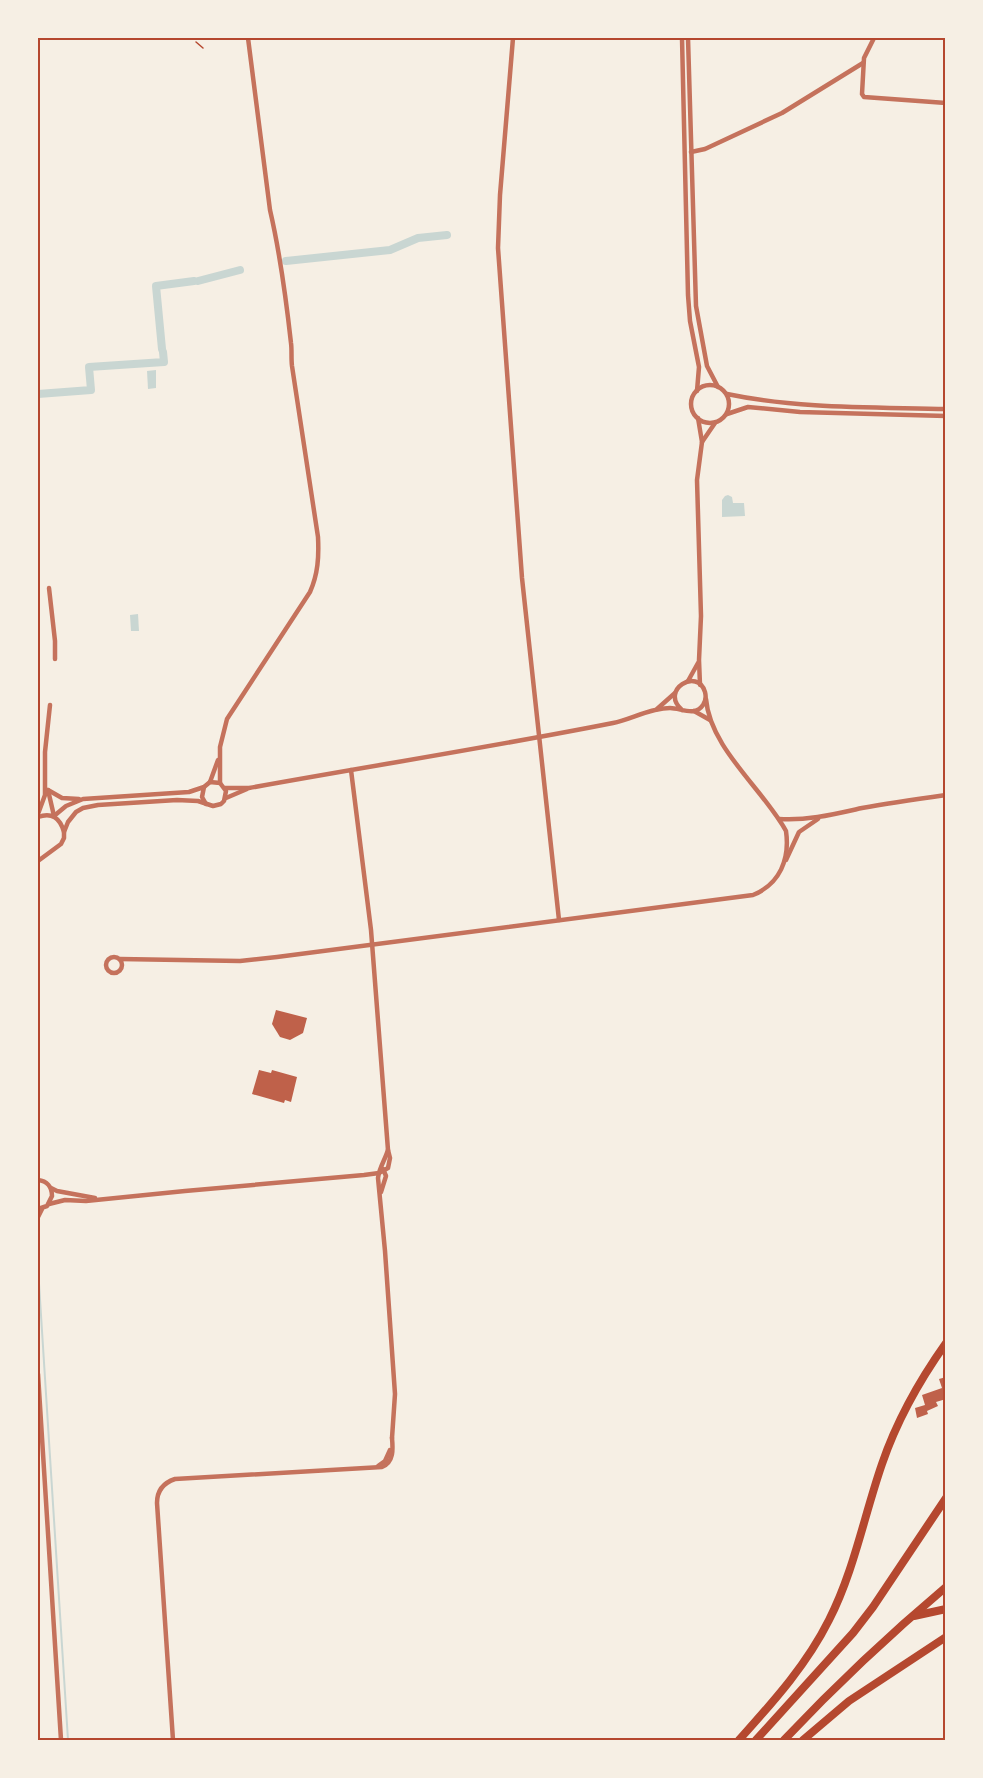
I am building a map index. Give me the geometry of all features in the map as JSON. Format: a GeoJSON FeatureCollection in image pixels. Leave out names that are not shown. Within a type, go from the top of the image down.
{"type":"FeatureCollection","features":[{"type":"Feature","properties":{"kind":"highway"},"geometry":{"type":"LineString","coordinates":[[739,1740],[804,1663],[830,1619],[852,1564],[878,1478],[896,1430],[924,1373],[945,1343]]}},
{"type":"Feature","properties":{"kind":"highway"},"geometry":{"type":"LineString","coordinates":[[756,1740],[854,1633],[945,1498]]}},
{"type":"Feature","properties":{"kind":"highway"},"geometry":{"type":"LineString","coordinates":[[784,1740],[828,1694],[945,1587]]}},
{"type":"Feature","properties":{"kind":"highway"},"geometry":{"type":"LineString","coordinates":[[911,1616],[945,1609]]}},
{"type":"Feature","properties":{"kind":"highway"},"geometry":{"type":"LineString","coordinates":[[803,1740],[849,1701],[945,1637]]}},
{"type":"Feature","properties":{"kind":"street"},"geometry":{"type":"LineString","coordinates":[[220,783],[219,755],[227,719],[310,591],[317,571],[319,554],[248,38]]}},
{"type":"Feature","properties":{"kind":"street"},"geometry":{"type":"LineString","coordinates":[[513,38],[498,233],[522,579],[559,920]]}},
{"type":"Feature","properties":{"kind":"street"},"geometry":{"type":"LineString","coordinates":[[682,38],[688,295],[690,321],[699,367],[697,391]]}},
{"type":"Feature","properties":{"kind":"street"},"geometry":{"type":"LineString","coordinates":[[688,38],[696,306],[707,366],[718,387],[727,394],[748,399],[800,405],[945,409]]}},
{"type":"Feature","properties":{"kind":"street"},"geometry":{"type":"LineString","coordinates":[[874,38],[863,63],[862,94],[865,99],[945,103]]}},
{"type":"Feature","properties":{"kind":"street"},"geometry":{"type":"LineString","coordinates":[[691,152],[705,148],[782,113],[863,63]]}},
{"type":"Feature","properties":{"kind":"street"},"geometry":{"type":"LineString","coordinates":[[700,685],[701,626],[697,480],[702,442],[698,418],[691,405],[697,391],[707,385],[718,387]]}},
{"type":"Feature","properties":{"kind":"street"},"geometry":{"type":"LineString","coordinates":[[702,442],[715,423],[727,414],[730,404],[727,394]]}},
{"type":"Feature","properties":{"kind":"street"},"geometry":{"type":"LineString","coordinates":[[727,414],[748,407],[800,412],[945,416]]}},
{"type":"Feature","properties":{"kind":"street"},"geometry":{"type":"LineString","coordinates":[[698,418],[715,423]]}},
{"type":"Feature","properties":{"kind":"street"},"geometry":{"type":"LineString","coordinates":[[49,588],[55,659]]}},
{"type":"Feature","properties":{"kind":"street"},"geometry":{"type":"LineString","coordinates":[[225,788],[249,788],[621,722],[656,709],[675,693],[680,685],[688,681],[699,660]]}},
{"type":"Feature","properties":{"kind":"street"},"geometry":{"type":"LineString","coordinates":[[688,681],[700,685],[705,691],[711,721],[729,752],[786,831],[787,841],[781,871]]}},
{"type":"Feature","properties":{"kind":"street"},"geometry":{"type":"LineString","coordinates":[[675,693],[676,702],[682,710]]}},
{"type":"Feature","properties":{"kind":"street"},"geometry":{"type":"LineString","coordinates":[[694,711],[702,707],[706,699]]}},
{"type":"Feature","properties":{"kind":"street"},"geometry":{"type":"LineString","coordinates":[[38,816],[45,795],[45,752],[50,705]]}},
{"type":"Feature","properties":{"kind":"street"},"geometry":{"type":"LineString","coordinates":[[656,709],[694,711],[711,721]]}},
{"type":"Feature","properties":{"kind":"street"},"geometry":{"type":"LineString","coordinates":[[54,816],[73,802],[83,800],[189,792],[204,787],[210,782],[219,755]]}},
{"type":"Feature","properties":{"kind":"street"},"geometry":{"type":"LineString","coordinates":[[173,1740],[157,1503],[162,1487],[175,1479],[382,1467],[392,1452],[395,1394],[380,1195],[381,1170],[388,1150],[373,945],[351,770]]}},
{"type":"Feature","properties":{"kind":"street"},"geometry":{"type":"LineString","coordinates":[[45,780],[54,816]]}},
{"type":"Feature","properties":{"kind":"street"},"geometry":{"type":"LineString","coordinates":[[210,782],[220,783],[225,788],[226,798]]}},
{"type":"Feature","properties":{"kind":"street"},"geometry":{"type":"LineString","coordinates":[[204,787],[202,797],[206,804]]}},
{"type":"Feature","properties":{"kind":"street"},"geometry":{"type":"LineString","coordinates":[[64,832],[72,816],[90,806],[190,800],[217,806],[226,798],[249,788]]}},
{"type":"Feature","properties":{"kind":"street"},"geometry":{"type":"LineString","coordinates":[[48,790],[62,798],[83,800]]}},
{"type":"Feature","properties":{"kind":"street"},"geometry":{"type":"LineString","coordinates":[[779,819],[823,816],[945,795]]}},
{"type":"Feature","properties":{"kind":"street"},"geometry":{"type":"LineString","coordinates":[[38,816],[47,814],[54,816],[59,820],[64,832],[61,844],[38,861]]}},
{"type":"Feature","properties":{"kind":"street"},"geometry":{"type":"LineString","coordinates":[[120,959],[250,960],[753,894],[771,885],[781,871],[799,832],[823,816]]}},
{"type":"Feature","properties":{"kind":"street"},"geometry":{"type":"LineString","coordinates":[[786,831],[799,832]]}},
{"type":"Feature","properties":{"kind":"street"},"geometry":{"type":"LineString","coordinates":[[38,1217],[40,1209],[65,1200],[86,1201],[357,1176],[381,1170]]}},
{"type":"Feature","properties":{"kind":"street"},"geometry":{"type":"LineString","coordinates":[[38,1179],[46,1182],[51,1188],[52,1196],[49,1204]]}},
{"type":"Feature","properties":{"kind":"street"},"geometry":{"type":"LineString","coordinates":[[51,1188],[100,1199]]}},
{"type":"Feature","properties":{"kind":"street"},"geometry":{"type":"LineString","coordinates":[[38,1374],[61,1740]]}},
{"type":"Feature","properties":{"kind":"path"},"geometry":{"type":"LineString","coordinates":[[196,42],[203,48]]}},
{"type":"Feature","properties":{"kind":"shaded area"},"geometry":{"type":"Polygon","coordinates":[[[156,370],[156,388],[148,389],[147,371],[156,370]]]}},
{"type":"Feature","properties":{"kind":"shaded area"},"geometry":{"type":"Polygon","coordinates":[[[728,495],[732,497],[733,503],[744,503],[745,516],[722,517],[722,500],[728,495]]]}},
{"type":"Feature","properties":{"kind":"shaded area"},"geometry":{"type":"Polygon","coordinates":[[[138,614],[139,631],[131,631],[130,615],[138,614]]]}},
{"type":"Feature","properties":{"kind":"building"},"geometry":{"type":"Polygon","coordinates":[[[276,1010],[307,1018],[303,1033],[290,1040],[280,1037],[272,1024],[276,1010]]]}},
{"type":"Feature","properties":{"kind":"building"},"geometry":{"type":"Polygon","coordinates":[[[259,1070],[271,1073],[272,1070],[297,1077],[291,1102],[285,1100],[284,1103],[252,1094],[259,1070]]]}},
{"type":"Feature","properties":{"kind":"building"},"geometry":{"type":"Polygon","coordinates":[[[946,1377],[946,1399],[936,1402],[938,1406],[927,1411],[928,1414],[917,1418],[915,1408],[925,1405],[922,1395],[942,1388],[939,1379],[946,1377]]]}},
{"type":"Feature","properties":{"kind":"waterway"},"geometry":{"type":"LineString","coordinates":[[286,261],[390,250],[418,238],[447,235]]}},
{"type":"Feature","properties":{"kind":"waterway"},"geometry":{"type":"LineString","coordinates":[[198,281],[240,270]]}},
{"type":"Feature","properties":{"kind":"waterway"},"geometry":{"type":"LineString","coordinates":[[162,349],[156,286],[194,281]]}},
{"type":"Feature","properties":{"kind":"waterway"},"geometry":{"type":"LineString","coordinates":[[38,394],[91,390],[89,367],[164,362],[163,352]]}},
{"type":"Feature","properties":{"kind":"waterway"},"geometry":{"type":"LineString","coordinates":[[38,1268],[68,1740]]}}]}
